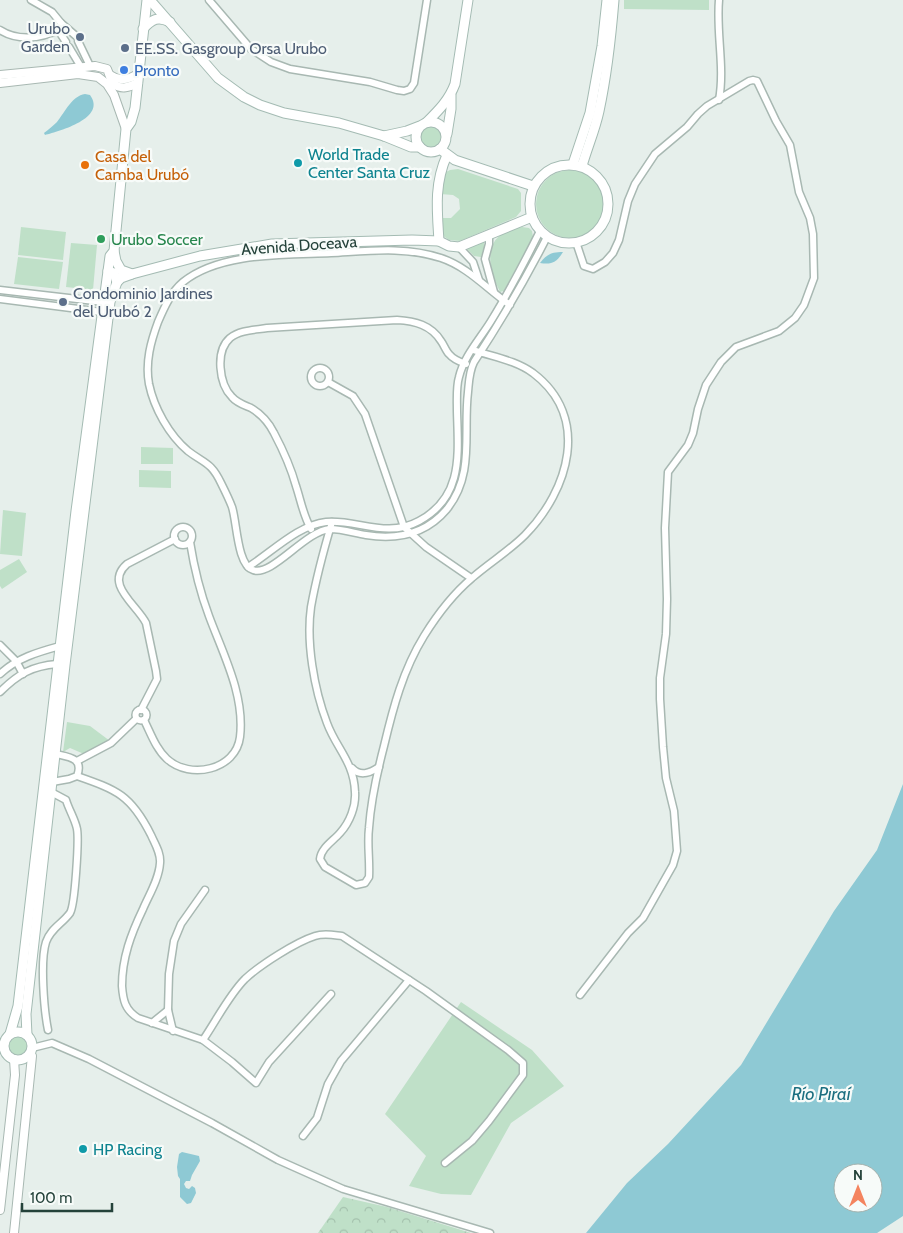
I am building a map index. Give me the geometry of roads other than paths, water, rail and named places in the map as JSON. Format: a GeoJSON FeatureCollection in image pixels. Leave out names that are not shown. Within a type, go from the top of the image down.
{"type":"FeatureCollection","features":[{"type":"Feature","properties":{"kind":"main road"},"geometry":{"type":"LineString","coordinates":[[148,0],[172,23],[218,78],[260,105],[280,112],[339,123],[384,136],[411,147],[420,147],[429,152],[444,152],[455,160],[533,186]]}},
{"type":"Feature","properties":{"kind":"main road"},"geometry":{"type":"LineString","coordinates":[[132,274],[121,270],[116,261],[114,251],[126,129],[131,122],[139,78],[143,29],[148,0]]}},
{"type":"Feature","properties":{"kind":"main road"},"geometry":{"type":"LineString","coordinates":[[438,241],[440,170],[446,143],[451,95],[455,84],[468,0]]}},
{"type":"Feature","properties":{"kind":"main road"},"geometry":{"type":"LineString","coordinates":[[578,165],[602,46],[607,0]]}},
{"type":"Feature","properties":{"kind":"main road"},"geometry":{"type":"LineString","coordinates":[[578,165],[598,113],[606,77],[614,0]]}},
{"type":"Feature","properties":{"kind":"main road"},"geometry":{"type":"LineString","coordinates":[[143,29],[150,21],[157,18],[172,23]]}},
{"type":"Feature","properties":{"kind":"main road"},"geometry":{"type":"LineString","coordinates":[[420,147],[416,136],[424,124],[451,95]]}},
{"type":"Feature","properties":{"kind":"main road"},"geometry":{"type":"LineString","coordinates":[[384,136],[407,131],[424,124],[438,122],[445,129],[446,134]]}},
{"type":"Feature","properties":{"kind":"main road"},"geometry":{"type":"LineString","coordinates":[[564,164],[578,165],[592,172],[600,180],[606,190],[609,201],[608,212],[604,223],[597,232],[587,239],[566,243],[544,234],[532,217],[529,206],[530,196],[533,186],[546,172],[564,164]]}},
{"type":"Feature","properties":{"kind":"main road"},"geometry":{"type":"LineString","coordinates":[[459,247],[532,217]]}},
{"type":"Feature","properties":{"kind":"main road","name":"Avenida Doceava"},"geometry":{"type":"LineString","coordinates":[[117,282],[121,278],[132,274],[200,256],[272,244],[412,240],[438,241],[449,246],[459,247]]}},
{"type":"Feature","properties":{"kind":"main road"},"geometry":{"type":"LineString","coordinates":[[108,271],[114,273],[117,282],[110,302],[61,665],[18,1006],[5,1038],[4,1050],[14,1059],[23,1059],[31,1050],[30,1039],[27,1035],[26,1014],[56,754],[61,665],[60,646],[103,302],[110,256],[114,251]]}},
{"type":"Feature","properties":{"kind":"main road"},"geometry":{"type":"LineString","coordinates":[[5,1038],[19,1032],[27,1035]]}},
{"type":"Feature","properties":{"kind":"street"},"geometry":{"type":"LineString","coordinates":[[31,0],[52,12],[61,24],[77,39],[90,66]]}},
{"type":"Feature","properties":{"kind":"street"},"geometry":{"type":"LineString","coordinates":[[212,1],[229,26],[251,49],[271,62],[290,69],[370,82],[404,91],[410,89],[414,83],[427,0]]}},
{"type":"Feature","properties":{"kind":"street"},"geometry":{"type":"LineString","coordinates":[[719,0],[722,82],[719,100]]}},
{"type":"Feature","properties":{"kind":"street"},"geometry":{"type":"LineString","coordinates":[[0,30],[8,35],[23,38],[49,35],[58,30],[61,24]]}},
{"type":"Feature","properties":{"kind":"street"},"geometry":{"type":"LineString","coordinates":[[58,30],[81,67]]}},
{"type":"Feature","properties":{"kind":"street"},"geometry":{"type":"LineString","coordinates":[[0,38],[8,35]]}},
{"type":"Feature","properties":{"kind":"street"},"geometry":{"type":"LineString","coordinates":[[0,75],[90,66],[105,68],[110,75],[118,80],[139,78]]}},
{"type":"Feature","properties":{"kind":"street"},"geometry":{"type":"LineString","coordinates":[[0,83],[78,74],[89,74],[98,77],[108,84],[114,95],[126,129]]}},
{"type":"Feature","properties":{"kind":"street"},"geometry":{"type":"LineString","coordinates":[[576,242],[584,266],[593,269],[605,262],[614,253],[628,201],[635,184],[655,154],[698,114],[749,81],[757,81],[790,145],[799,192],[810,218],[813,234],[814,278],[804,305],[795,318],[779,331],[736,347],[721,362],[706,385],[688,445],[668,472],[666,478],[667,608],[666,634],[660,678],[660,700],[662,747],[666,778],[674,811],[676,851],[673,865],[643,918],[628,933],[580,995]]}},
{"type":"Feature","properties":{"kind":"street"},"geometry":{"type":"LineString","coordinates":[[489,234],[489,244],[485,259],[494,292]]}},
{"type":"Feature","properties":{"kind":"street"},"geometry":{"type":"LineString","coordinates":[[248,567],[300,531],[320,523],[332,522],[372,528],[404,527],[421,520],[432,512],[447,496],[455,480],[458,455],[458,382],[464,364],[544,234]]}},
{"type":"Feature","properties":{"kind":"street"},"geometry":{"type":"LineString","coordinates":[[510,305],[454,263],[411,251],[396,250],[271,256],[239,260],[198,272],[182,283],[170,297],[152,337],[148,361],[149,384],[160,415],[177,439],[187,450],[209,464],[222,483],[232,507],[241,554],[248,567],[254,571],[265,570],[313,534],[330,529],[376,536],[411,534],[427,527],[448,508],[460,487],[466,465],[467,400],[472,367],[510,305],[544,234]]}},
{"type":"Feature","properties":{"kind":"street"},"geometry":{"type":"LineString","coordinates":[[459,247],[473,262],[479,280]]}},
{"type":"Feature","properties":{"kind":"street"},"geometry":{"type":"LineString","coordinates":[[473,262],[485,259]]}},
{"type":"Feature","properties":{"kind":"street"},"geometry":{"type":"LineString","coordinates":[[0,290],[103,302]]}},
{"type":"Feature","properties":{"kind":"street"},"geometry":{"type":"LineString","coordinates":[[0,299],[102,312]]}},
{"type":"Feature","properties":{"kind":"street"},"geometry":{"type":"LineString","coordinates":[[313,534],[302,511],[297,487],[288,462],[268,424],[255,411],[232,398],[225,388],[221,376],[221,366],[224,345],[230,338],[250,330],[267,328],[411,321],[422,324],[432,331],[440,338],[449,355],[472,367]]}},
{"type":"Feature","properties":{"kind":"street"},"geometry":{"type":"LineString","coordinates":[[351,767],[355,789],[354,807],[348,823],[321,853],[320,859],[325,867],[356,885],[365,883],[369,877],[368,829],[373,787],[406,669],[423,636],[440,611],[471,578],[517,542],[548,506],[560,483],[569,444],[564,414],[557,399],[543,382],[531,372],[518,365],[473,350]]}},
{"type":"Feature","properties":{"kind":"street"},"geometry":{"type":"LineString","coordinates":[[328,382],[353,396],[365,414],[404,527],[426,546],[471,578]]}},
{"type":"Feature","properties":{"kind":"street"},"geometry":{"type":"LineString","coordinates":[[332,522],[311,608],[312,658],[317,692],[322,712],[334,738],[351,767],[362,774],[372,772],[379,767]]}},
{"type":"Feature","properties":{"kind":"street"},"geometry":{"type":"LineString","coordinates":[[141,710],[146,714],[144,720],[161,753],[169,761],[186,768],[205,770],[214,768],[229,759],[238,745],[240,719],[238,696],[199,585],[190,542],[192,537],[191,531],[184,527],[176,531],[175,539]]}},
{"type":"Feature","properties":{"kind":"street"},"geometry":{"type":"LineString","coordinates":[[175,539],[182,544],[190,542]]}},
{"type":"Feature","properties":{"kind":"street"},"geometry":{"type":"LineString","coordinates":[[77,761],[111,743],[136,719],[136,713],[141,710],[157,679],[146,623],[120,588],[118,574],[120,569],[127,564],[175,539]]}},
{"type":"Feature","properties":{"kind":"street"},"geometry":{"type":"LineString","coordinates":[[0,645],[16,661],[22,674]]}},
{"type":"Feature","properties":{"kind":"street"},"geometry":{"type":"LineString","coordinates":[[0,674],[16,661],[60,646]]}},
{"type":"Feature","properties":{"kind":"street"},"geometry":{"type":"LineString","coordinates":[[0,692],[22,674],[40,666],[61,665]]}},
{"type":"Feature","properties":{"kind":"street"},"geometry":{"type":"LineString","coordinates":[[136,719],[144,720]]}},
{"type":"Feature","properties":{"kind":"street"},"geometry":{"type":"LineString","coordinates":[[56,754],[71,757],[77,761],[79,765],[77,776]]}},
{"type":"Feature","properties":{"kind":"street"},"geometry":{"type":"LineString","coordinates":[[52,782],[77,776],[118,793],[130,802],[149,830],[160,856],[159,874],[130,938],[123,969],[123,993],[125,1005],[130,1013],[173,1031],[202,1040],[256,1083],[269,1062],[331,994]]}},
{"type":"Feature","properties":{"kind":"street"},"geometry":{"type":"LineString","coordinates":[[48,1030],[45,1016],[44,961],[46,943],[52,929],[71,911],[78,851],[76,829],[66,800],[51,792]]}},
{"type":"Feature","properties":{"kind":"street"},"geometry":{"type":"LineString","coordinates":[[173,1031],[168,1010],[169,974],[174,941],[181,924],[205,890]]}},
{"type":"Feature","properties":{"kind":"street"},"geometry":{"type":"LineString","coordinates":[[202,1040],[245,980],[278,956],[315,936],[328,934],[342,936],[409,980],[523,1062],[523,1075],[489,1121],[472,1141],[445,1163]]}},
{"type":"Feature","properties":{"kind":"street"},"geometry":{"type":"LineString","coordinates":[[303,1136],[316,1118],[328,1084],[341,1061],[409,980]]}},
{"type":"Feature","properties":{"kind":"street"},"geometry":{"type":"LineString","coordinates":[[152,1023],[168,1010]]}},
{"type":"Feature","properties":{"kind":"street"},"geometry":{"type":"LineString","coordinates":[[14,1233],[28,1100],[31,1050],[52,1043],[89,1059],[212,1123],[278,1160],[343,1189],[490,1233]]}},
{"type":"Feature","properties":{"kind":"street"},"geometry":{"type":"LineString","coordinates":[[0,1210],[12,1098],[14,1059]]}},
{"type":"Feature","properties":{"kind":"street"},"geometry":{"type":"LineString","coordinates":[[12,1098],[22,1101],[28,1100]]}},
{"type":"Feature","properties":{"kind":"street"},"geometry":{"type":"LineString","coordinates":[[6,1156],[22,1158]]}},
{"type":"Feature","properties":{"kind":"water"},"geometry":{"type":"Polygon","coordinates":[[[80,95],[90,95],[94,103],[87,117],[70,127],[45,135],[44,133],[57,122],[73,101],[80,95]]]}},
{"type":"Feature","properties":{"kind":"water"},"geometry":{"type":"Polygon","coordinates":[[[563,252],[554,262],[548,264],[540,263],[550,254],[563,252]]]}},
{"type":"Feature","properties":{"kind":"water","name":"Río Piraí"},"geometry":{"type":"Polygon","coordinates":[[[903,784],[903,1216],[877,1233],[586,1233],[627,1183],[668,1144],[741,1065],[834,911],[877,850],[903,784]]]}},
{"type":"Feature","properties":{"kind":"water"},"geometry":{"type":"Polygon","coordinates":[[[182,1152],[199,1156],[200,1161],[190,1181],[186,1181],[184,1184],[186,1188],[189,1189],[192,1186],[195,1188],[196,1193],[191,1203],[187,1204],[180,1197],[180,1179],[177,1167],[179,1154],[182,1152]]]}},
{"type":"Feature","properties":{"kind":"place","name":"Urubo Garden"},"geometry":{"type":"Point","coordinates":[80,37]}},
{"type":"Feature","properties":{"kind":"place","name":"EE.SS. Gasgroup Orsa Urubo"},"geometry":{"type":"Point","coordinates":[125,48]}},
{"type":"Feature","properties":{"kind":"place","name":"Pronto"},"geometry":{"type":"Point","coordinates":[124,70]}},
{"type":"Feature","properties":{"kind":"place","name":"World Trade Center Santa Cruz"},"geometry":{"type":"Point","coordinates":[298,163]}},
{"type":"Feature","properties":{"kind":"place","name":"Casa del Camba Urubó"},"geometry":{"type":"Point","coordinates":[85,165]}},
{"type":"Feature","properties":{"kind":"place","name":"Urubo Soccer"},"geometry":{"type":"Point","coordinates":[101,239]}},
{"type":"Feature","properties":{"kind":"place","name":"Condominio Jardines del Urubó 2"},"geometry":{"type":"Point","coordinates":[63,302]}},
{"type":"Feature","properties":{"kind":"place","name":"HP Racing"},"geometry":{"type":"Point","coordinates":[83,1149]}}]}
